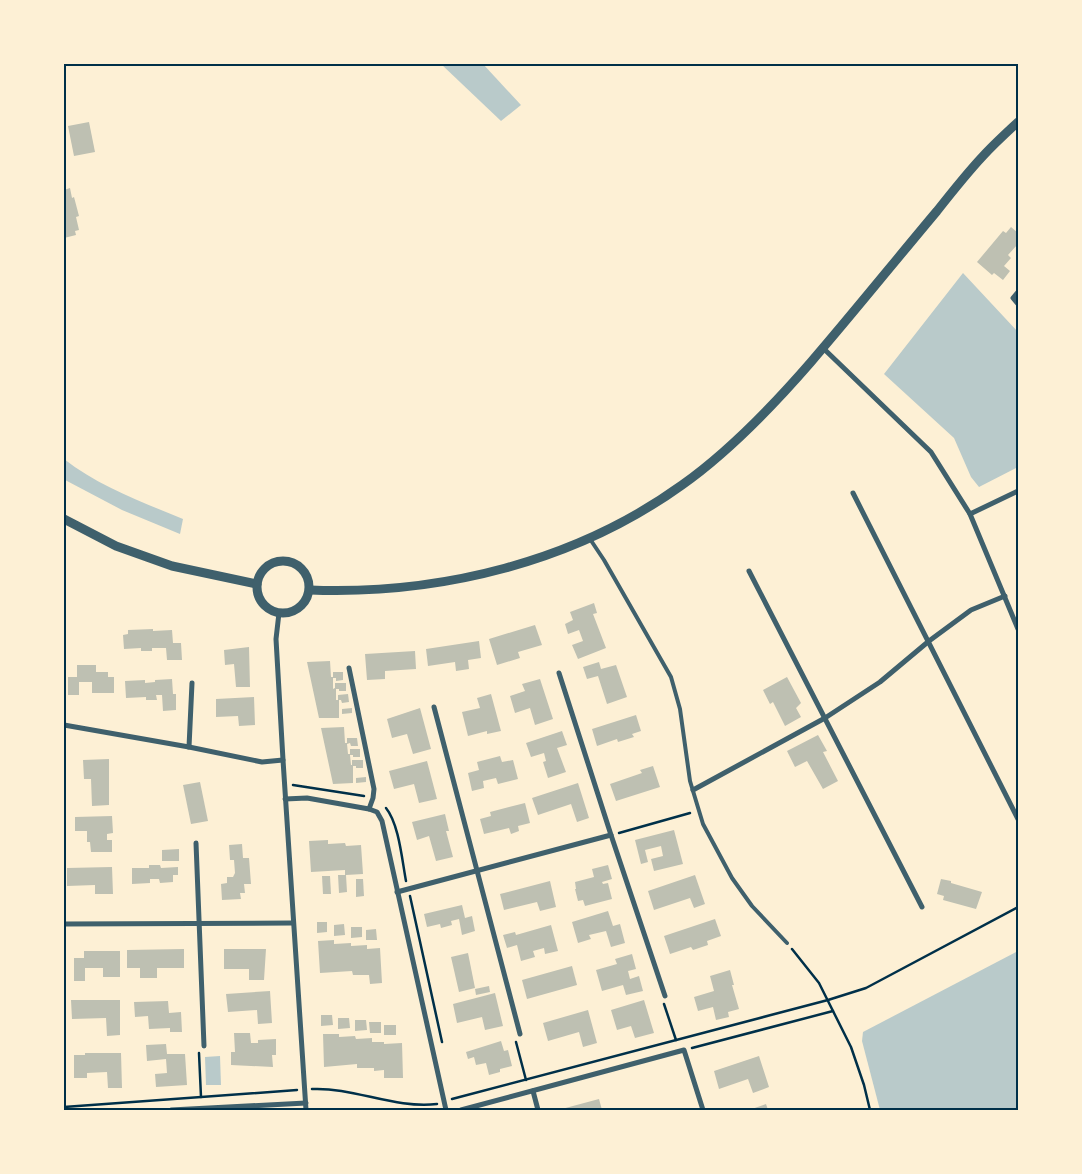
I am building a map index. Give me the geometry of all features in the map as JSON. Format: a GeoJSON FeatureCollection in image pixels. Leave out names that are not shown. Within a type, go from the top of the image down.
{"type":"FeatureCollection","features":[{"type":"Feature","properties":{"kind":"street"},"geometry":{"type":"LineString","coordinates":[[310,590],[392,588],[453,580],[510,567],[590,539],[682,486],[730,447],[774,403],[984,154],[1018,122]]}},
{"type":"Feature","properties":{"kind":"street"},"geometry":{"type":"LineString","coordinates":[[1018,292],[1014,298],[1018,304]]}},
{"type":"Feature","properties":{"kind":"street"},"geometry":{"type":"LineString","coordinates":[[822,348],[931,452],[970,514],[1018,629]]}},
{"type":"Feature","properties":{"kind":"street"},"geometry":{"type":"LineString","coordinates":[[970,514],[1018,490]]}},
{"type":"Feature","properties":{"kind":"street"},"geometry":{"type":"LineString","coordinates":[[853,494],[1018,819]]}},
{"type":"Feature","properties":{"kind":"street"},"geometry":{"type":"LineString","coordinates":[[64,520],[116,546],[172,566],[257,584]]}},
{"type":"Feature","properties":{"kind":"street"},"geometry":{"type":"LineString","coordinates":[[286,561],[304,570],[310,590],[305,603],[300,608],[288,613],[279,613],[262,604],[257,591],[257,584],[266,567],[272,563],[286,561]]}},
{"type":"Feature","properties":{"kind":"street"},"geometry":{"type":"LineString","coordinates":[[749,571],[922,907]]}},
{"type":"Feature","properties":{"kind":"street"},"geometry":{"type":"LineString","coordinates":[[693,790],[825,718],[880,682],[929,641],[971,610],[1005,596]]}},
{"type":"Feature","properties":{"kind":"street"},"geometry":{"type":"LineString","coordinates":[[279,613],[276,638],[292,923],[306,1110]]}},
{"type":"Feature","properties":{"kind":"street"},"geometry":{"type":"LineString","coordinates":[[349,668],[374,789],[374,798],[369,809]]}},
{"type":"Feature","properties":{"kind":"street"},"geometry":{"type":"LineString","coordinates":[[559,673],[664,998]]}},
{"type":"Feature","properties":{"kind":"street"},"geometry":{"type":"LineString","coordinates":[[189,747],[192,683]]}},
{"type":"Feature","properties":{"kind":"street"},"geometry":{"type":"LineString","coordinates":[[434,707],[520,1034]]}},
{"type":"Feature","properties":{"kind":"street"},"geometry":{"type":"LineString","coordinates":[[64,725],[262,762],[283,760]]}},
{"type":"Feature","properties":{"kind":"street"},"geometry":{"type":"LineString","coordinates":[[285,799],[307,798],[369,809],[376,812],[382,821],[446,1110]]}},
{"type":"Feature","properties":{"kind":"street"},"geometry":{"type":"LineString","coordinates":[[397,892],[611,835]]}},
{"type":"Feature","properties":{"kind":"street"},"geometry":{"type":"LineString","coordinates":[[196,843],[204,1046]]}},
{"type":"Feature","properties":{"kind":"street"},"geometry":{"type":"LineString","coordinates":[[64,924],[199,925],[292,923]]}},
{"type":"Feature","properties":{"kind":"street"},"geometry":{"type":"LineString","coordinates":[[461,1110],[684,1050],[703,1110]]}},
{"type":"Feature","properties":{"kind":"street"},"geometry":{"type":"LineString","coordinates":[[533,1091],[538,1110]]}},
{"type":"Feature","properties":{"kind":"street"},"geometry":{"type":"LineString","coordinates":[[171,1110],[306,1103]]}},
{"type":"Feature","properties":{"kind":"lane"},"geometry":{"type":"LineString","coordinates":[[590,539],[604,560],[670,677],[680,709],[690,781],[703,824],[732,878],[752,906],[787,943]]}},
{"type":"Feature","properties":{"kind":"path"},"geometry":{"type":"LineString","coordinates":[[611,835],[699,810]]}},
{"type":"Feature","properties":{"kind":"path"},"geometry":{"type":"LineString","coordinates":[[64,1107],[327,1088],[405,1104],[436,1105],[454,1098],[828,1000],[866,988],[1018,907]]}},
{"type":"Feature","properties":{"kind":"path"},"geometry":{"type":"LineString","coordinates":[[787,943],[819,983],[828,1000],[851,1047],[870,1110]]}},
{"type":"Feature","properties":{"kind":"path"},"geometry":{"type":"LineString","coordinates":[[664,998],[676,1040]]}},
{"type":"Feature","properties":{"kind":"path"},"geometry":{"type":"LineString","coordinates":[[684,1050],[833,1011]]}},
{"type":"Feature","properties":{"kind":"path"},"geometry":{"type":"LineString","coordinates":[[516,1042],[526,1080]]}},
{"type":"Feature","properties":{"kind":"path"},"geometry":{"type":"LineString","coordinates":[[200,1052],[201,1097],[204,1109]]}},
{"type":"Feature","properties":{"kind":"shaded area"},"geometry":{"type":"Polygon","coordinates":[[[441,64],[483,64],[521,105],[501,121],[441,64]]]}},
{"type":"Feature","properties":{"kind":"shaded area"},"geometry":{"type":"Polygon","coordinates":[[[963,273],[1018,332],[1018,467],[979,487],[971,477],[954,438],[884,374],[963,273]]]}},
{"type":"Feature","properties":{"kind":"shaded area"},"geometry":{"type":"Polygon","coordinates":[[[64,459],[77,469],[106,485],[136,500],[183,519],[180,534],[122,510],[67,481],[64,479],[64,459]]]}},
{"type":"Feature","properties":{"kind":"shaded area"},"geometry":{"type":"Polygon","coordinates":[[[1018,951],[1018,1110],[880,1110],[862,1041],[863,1032],[1018,951]]]}},
{"type":"Feature","properties":{"kind":"shaded area"},"geometry":{"type":"Polygon","coordinates":[[[220,1056],[221,1085],[206,1085],[205,1057],[220,1056]]]}},
{"type":"Feature","properties":{"kind":"building"},"geometry":{"type":"Polygon","coordinates":[[[89,122],[95,152],[74,156],[68,126],[89,122]]]}},
{"type":"Feature","properties":{"kind":"building"},"geometry":{"type":"Polygon","coordinates":[[[70,188],[79,216],[76,217],[79,230],[75,231],[76,235],[64,238],[64,190],[70,188]]]}},
{"type":"Feature","properties":{"kind":"building"},"geometry":{"type":"Polygon","coordinates":[[[1011,227],[1018,233],[1018,247],[1017,245],[1008,255],[1011,258],[1004,266],[1010,271],[1003,280],[994,273],[992,275],[977,262],[1003,231],[1006,233],[1011,227]]]}},
{"type":"Feature","properties":{"kind":"building"},"geometry":{"type":"Polygon","coordinates":[[[594,603],[597,613],[593,614],[606,648],[578,659],[572,645],[583,641],[579,630],[568,634],[565,624],[573,620],[570,612],[594,603]]]}},
{"type":"Feature","properties":{"kind":"building"},"geometry":{"type":"Polygon","coordinates":[[[535,625],[542,645],[518,652],[520,658],[497,665],[489,639],[535,625]]]}},
{"type":"Feature","properties":{"kind":"building"},"geometry":{"type":"Polygon","coordinates":[[[153,629],[153,631],[172,630],[173,643],[181,643],[182,660],[167,660],[166,648],[152,648],[152,651],[141,651],[141,648],[124,649],[123,635],[128,634],[128,630],[153,629]]]}},
{"type":"Feature","properties":{"kind":"building"},"geometry":{"type":"Polygon","coordinates":[[[479,641],[481,658],[468,660],[469,669],[456,671],[455,662],[428,666],[426,649],[479,641]]]}},
{"type":"Feature","properties":{"kind":"building"},"geometry":{"type":"Polygon","coordinates":[[[249,647],[250,687],[236,687],[234,664],[225,665],[224,650],[249,647]]]}},
{"type":"Feature","properties":{"kind":"building"},"geometry":{"type":"Polygon","coordinates":[[[415,651],[416,669],[385,671],[385,679],[367,680],[365,654],[415,651]]]}},
{"type":"Feature","properties":{"kind":"building"},"geometry":{"type":"Polygon","coordinates":[[[330,661],[331,677],[333,677],[333,672],[343,672],[343,680],[336,681],[336,678],[333,678],[333,689],[335,688],[335,683],[346,683],[346,691],[336,689],[336,700],[339,700],[339,718],[319,718],[307,662],[330,661]]]}},
{"type":"Feature","properties":{"kind":"building"},"geometry":{"type":"Polygon","coordinates":[[[599,662],[601,669],[616,665],[627,697],[607,704],[598,676],[587,679],[583,667],[599,662]]]}},
{"type":"Feature","properties":{"kind":"building"},"geometry":{"type":"Polygon","coordinates":[[[77,665],[96,665],[96,672],[108,672],[108,677],[114,677],[114,693],[92,693],[92,682],[79,682],[79,695],[68,695],[68,677],[77,677],[77,665]]]}},
{"type":"Feature","properties":{"kind":"building"},"geometry":{"type":"Polygon","coordinates":[[[787,677],[801,703],[796,708],[801,717],[785,726],[773,702],[770,704],[763,690],[787,677]]]}},
{"type":"Feature","properties":{"kind":"building"},"geometry":{"type":"Polygon","coordinates":[[[172,679],[173,694],[176,694],[176,710],[163,711],[162,695],[156,695],[157,700],[146,700],[146,697],[126,698],[125,681],[145,680],[145,683],[155,682],[155,680],[172,679]]]}},
{"type":"Feature","properties":{"kind":"building"},"geometry":{"type":"Polygon","coordinates":[[[540,679],[553,719],[535,725],[530,708],[515,713],[510,696],[525,691],[522,684],[540,679]]]}},
{"type":"Feature","properties":{"kind":"building"},"geometry":{"type":"Polygon","coordinates":[[[348,694],[349,702],[342,703],[341,700],[338,700],[338,695],[348,694]]]}},
{"type":"Feature","properties":{"kind":"building"},"geometry":{"type":"Polygon","coordinates":[[[491,694],[501,731],[487,734],[487,731],[468,736],[462,712],[480,708],[477,698],[491,694]]]}},
{"type":"Feature","properties":{"kind":"building"},"geometry":{"type":"Polygon","coordinates":[[[254,697],[255,725],[239,726],[238,716],[216,717],[216,699],[254,697]]]}},
{"type":"Feature","properties":{"kind":"building"},"geometry":{"type":"Polygon","coordinates":[[[352,708],[352,713],[342,714],[342,709],[352,708]]]}},
{"type":"Feature","properties":{"kind":"building"},"geometry":{"type":"Polygon","coordinates":[[[420,708],[431,749],[413,754],[407,734],[392,738],[387,719],[420,708]]]}},
{"type":"Feature","properties":{"kind":"building"},"geometry":{"type":"Polygon","coordinates":[[[636,715],[641,731],[632,734],[634,737],[618,742],[617,739],[597,746],[592,729],[636,715]]]}},
{"type":"Feature","properties":{"kind":"building"},"geometry":{"type":"Polygon","coordinates":[[[344,727],[345,743],[347,743],[347,738],[357,738],[358,746],[351,746],[350,743],[347,744],[348,754],[350,754],[350,749],[360,749],[360,757],[350,755],[351,765],[352,760],[363,760],[363,768],[353,766],[353,783],[333,784],[321,728],[344,727]]]}},
{"type":"Feature","properties":{"kind":"building"},"geometry":{"type":"Polygon","coordinates":[[[562,731],[567,745],[557,748],[566,772],[548,778],[543,762],[546,761],[544,753],[531,757],[526,743],[562,731]]]}},
{"type":"Feature","properties":{"kind":"building"},"geometry":{"type":"Polygon","coordinates":[[[818,735],[827,751],[823,752],[838,781],[823,789],[807,761],[795,767],[787,751],[818,735]]]}},
{"type":"Feature","properties":{"kind":"building"},"geometry":{"type":"Polygon","coordinates":[[[500,756],[502,762],[513,760],[518,779],[498,784],[496,778],[483,781],[484,788],[472,791],[468,773],[479,770],[477,762],[500,756]]]}},
{"type":"Feature","properties":{"kind":"building"},"geometry":{"type":"Polygon","coordinates":[[[109,759],[109,805],[92,806],[91,779],[84,779],[83,760],[109,759]]]}},
{"type":"Feature","properties":{"kind":"building"},"geometry":{"type":"Polygon","coordinates":[[[427,761],[437,799],[419,803],[414,784],[394,789],[389,771],[427,761]]]}},
{"type":"Feature","properties":{"kind":"building"},"geometry":{"type":"Polygon","coordinates":[[[653,766],[660,787],[616,801],[610,784],[642,773],[640,770],[653,766]]]}},
{"type":"Feature","properties":{"kind":"building"},"geometry":{"type":"Polygon","coordinates":[[[366,777],[366,782],[356,783],[356,778],[366,777]]]}},
{"type":"Feature","properties":{"kind":"building"},"geometry":{"type":"Polygon","coordinates":[[[200,782],[208,821],[191,824],[183,785],[200,782]]]}},
{"type":"Feature","properties":{"kind":"building"},"geometry":{"type":"Polygon","coordinates":[[[578,783],[589,818],[577,822],[571,804],[538,815],[532,798],[578,783]]]}},
{"type":"Feature","properties":{"kind":"building"},"geometry":{"type":"Polygon","coordinates":[[[525,803],[530,823],[518,826],[519,831],[511,834],[509,828],[484,834],[480,819],[491,816],[490,812],[525,803]]]}},
{"type":"Feature","properties":{"kind":"building"},"geometry":{"type":"Polygon","coordinates":[[[445,814],[449,831],[446,831],[453,857],[436,861],[429,836],[417,840],[412,822],[445,814]]]}},
{"type":"Feature","properties":{"kind":"building"},"geometry":{"type":"Polygon","coordinates":[[[112,816],[113,833],[107,834],[107,840],[112,840],[112,852],[91,852],[90,842],[87,842],[87,831],[75,831],[75,817],[112,816]]]}},
{"type":"Feature","properties":{"kind":"building"},"geometry":{"type":"Polygon","coordinates":[[[674,830],[683,864],[654,871],[651,859],[663,856],[661,846],[645,850],[648,862],[641,864],[635,840],[674,830]]]}},
{"type":"Feature","properties":{"kind":"building"},"geometry":{"type":"Polygon","coordinates":[[[328,840],[328,844],[345,843],[346,846],[361,845],[363,874],[346,875],[347,892],[339,893],[338,875],[345,875],[345,870],[311,872],[309,841],[328,840]]]}},
{"type":"Feature","properties":{"kind":"building"},"geometry":{"type":"Polygon","coordinates":[[[242,844],[243,858],[249,858],[251,884],[244,884],[245,893],[240,893],[241,899],[222,900],[221,884],[227,883],[227,877],[233,877],[235,873],[234,860],[230,860],[229,845],[242,844]]]}},
{"type":"Feature","properties":{"kind":"building"},"geometry":{"type":"Polygon","coordinates":[[[179,849],[179,861],[162,861],[162,850],[179,849]]]}},
{"type":"Feature","properties":{"kind":"building"},"geometry":{"type":"Polygon","coordinates":[[[149,865],[160,865],[161,868],[178,867],[178,875],[173,875],[173,882],[160,883],[159,879],[150,879],[150,883],[132,884],[132,868],[149,868],[149,865]]]}},
{"type":"Feature","properties":{"kind":"building"},"geometry":{"type":"Polygon","coordinates":[[[608,865],[612,879],[602,882],[603,884],[608,883],[612,899],[585,906],[583,900],[578,901],[575,882],[594,877],[592,869],[608,865]]]}},
{"type":"Feature","properties":{"kind":"building"},"geometry":{"type":"Polygon","coordinates":[[[112,867],[113,894],[95,894],[95,885],[67,886],[67,868],[112,867]]]}},
{"type":"Feature","properties":{"kind":"building"},"geometry":{"type":"Polygon","coordinates":[[[695,875],[705,904],[694,908],[690,898],[654,910],[648,891],[695,875]]]}},
{"type":"Feature","properties":{"kind":"building"},"geometry":{"type":"Polygon","coordinates":[[[322,876],[330,876],[331,894],[323,894],[322,876]]]}},
{"type":"Feature","properties":{"kind":"building"},"geometry":{"type":"Polygon","coordinates":[[[356,879],[363,879],[364,896],[356,897],[356,879]]]}},
{"type":"Feature","properties":{"kind":"building"},"geometry":{"type":"Polygon","coordinates":[[[941,879],[982,892],[976,909],[943,900],[944,896],[937,894],[941,879]]]}},
{"type":"Feature","properties":{"kind":"building"},"geometry":{"type":"Polygon","coordinates":[[[550,881],[556,907],[540,911],[537,902],[504,910],[500,894],[550,881]]]}},
{"type":"Feature","properties":{"kind":"building"},"geometry":{"type":"Polygon","coordinates":[[[462,905],[465,918],[472,916],[475,931],[462,935],[459,919],[451,921],[452,925],[441,928],[440,924],[427,927],[424,914],[462,905]]]}},
{"type":"Feature","properties":{"kind":"building"},"geometry":{"type":"Polygon","coordinates":[[[608,911],[613,926],[620,924],[625,943],[611,947],[606,931],[589,935],[591,939],[578,943],[572,922],[608,911]]]}},
{"type":"Feature","properties":{"kind":"building"},"geometry":{"type":"Polygon","coordinates":[[[715,919],[721,936],[707,941],[708,945],[693,950],[691,947],[670,954],[664,936],[715,919]]]}},
{"type":"Feature","properties":{"kind":"building"},"geometry":{"type":"Polygon","coordinates":[[[317,922],[327,922],[327,932],[317,933],[317,922]]]}},
{"type":"Feature","properties":{"kind":"building"},"geometry":{"type":"Polygon","coordinates":[[[344,924],[345,935],[334,936],[334,925],[344,924]]]}},
{"type":"Feature","properties":{"kind":"building"},"geometry":{"type":"Polygon","coordinates":[[[551,925],[558,951],[545,954],[544,948],[533,951],[535,957],[521,961],[517,945],[507,948],[503,935],[515,932],[516,935],[551,925]]]}},
{"type":"Feature","properties":{"kind":"building"},"geometry":{"type":"Polygon","coordinates":[[[351,927],[362,927],[362,937],[351,938],[351,927]]]}},
{"type":"Feature","properties":{"kind":"building"},"geometry":{"type":"Polygon","coordinates":[[[376,929],[377,940],[366,940],[366,930],[376,929]]]}},
{"type":"Feature","properties":{"kind":"building"},"geometry":{"type":"Polygon","coordinates":[[[334,940],[334,944],[351,943],[351,946],[367,945],[367,949],[380,948],[382,983],[370,984],[369,975],[353,975],[352,971],[320,973],[318,941],[334,940]]]}},
{"type":"Feature","properties":{"kind":"building"},"geometry":{"type":"Polygon","coordinates":[[[184,949],[184,968],[157,968],[157,978],[140,978],[140,968],[127,968],[127,950],[184,949]]]}},
{"type":"Feature","properties":{"kind":"building"},"geometry":{"type":"Polygon","coordinates":[[[224,949],[266,949],[264,980],[249,980],[249,969],[224,969],[224,949]]]}},
{"type":"Feature","properties":{"kind":"building"},"geometry":{"type":"Polygon","coordinates":[[[84,951],[120,951],[120,977],[103,977],[103,968],[85,968],[85,981],[74,981],[74,958],[84,958],[84,951]]]}},
{"type":"Feature","properties":{"kind":"building"},"geometry":{"type":"Polygon","coordinates":[[[468,953],[475,988],[459,992],[451,957],[468,953]]]}},
{"type":"Feature","properties":{"kind":"building"},"geometry":{"type":"Polygon","coordinates":[[[632,954],[636,969],[628,971],[630,979],[639,976],[643,991],[626,995],[623,985],[602,991],[596,970],[617,964],[615,959],[632,954]]]}},
{"type":"Feature","properties":{"kind":"building"},"geometry":{"type":"Polygon","coordinates":[[[572,966],[577,985],[527,999],[522,980],[572,966]]]}},
{"type":"Feature","properties":{"kind":"building"},"geometry":{"type":"Polygon","coordinates":[[[730,970],[739,1009],[728,1012],[729,1017],[716,1020],[713,1007],[698,1011],[694,997],[714,991],[710,976],[730,970]]]}},
{"type":"Feature","properties":{"kind":"building"},"geometry":{"type":"Polygon","coordinates":[[[489,986],[490,992],[476,995],[475,989],[489,986]]]}},
{"type":"Feature","properties":{"kind":"building"},"geometry":{"type":"Polygon","coordinates":[[[270,991],[272,1023],[258,1024],[257,1010],[228,1012],[226,994],[270,991]]]}},
{"type":"Feature","properties":{"kind":"building"},"geometry":{"type":"Polygon","coordinates":[[[495,993],[503,1026],[485,1030],[482,1017],[457,1023],[453,1004],[495,993]]]}},
{"type":"Feature","properties":{"kind":"building"},"geometry":{"type":"Polygon","coordinates":[[[71,1000],[120,1000],[120,1035],[107,1036],[106,1018],[72,1019],[71,1000]]]}},
{"type":"Feature","properties":{"kind":"building"},"geometry":{"type":"Polygon","coordinates":[[[644,1000],[654,1033],[635,1038],[631,1026],[617,1030],[611,1010],[644,1000]]]}},
{"type":"Feature","properties":{"kind":"building"},"geometry":{"type":"Polygon","coordinates":[[[168,1001],[169,1013],[181,1012],[182,1032],[170,1032],[170,1028],[149,1029],[148,1016],[135,1017],[134,1002],[168,1001]]]}},
{"type":"Feature","properties":{"kind":"building"},"geometry":{"type":"Polygon","coordinates":[[[588,1010],[597,1043],[583,1047],[579,1032],[548,1041],[543,1023],[588,1010]]]}},
{"type":"Feature","properties":{"kind":"building"},"geometry":{"type":"Polygon","coordinates":[[[321,1015],[332,1015],[333,1025],[321,1026],[321,1015]]]}},
{"type":"Feature","properties":{"kind":"building"},"geometry":{"type":"Polygon","coordinates":[[[338,1018],[349,1018],[350,1028],[338,1029],[338,1018]]]}},
{"type":"Feature","properties":{"kind":"building"},"geometry":{"type":"Polygon","coordinates":[[[355,1020],[366,1020],[367,1030],[355,1031],[355,1020]]]}},
{"type":"Feature","properties":{"kind":"building"},"geometry":{"type":"Polygon","coordinates":[[[369,1022],[381,1022],[381,1033],[370,1033],[369,1022]]]}},
{"type":"Feature","properties":{"kind":"building"},"geometry":{"type":"Polygon","coordinates":[[[384,1025],[396,1025],[396,1035],[384,1035],[384,1025]]]}},
{"type":"Feature","properties":{"kind":"building"},"geometry":{"type":"Polygon","coordinates":[[[234,1033],[250,1033],[251,1043],[258,1043],[258,1040],[276,1039],[276,1055],[272,1055],[273,1067],[231,1065],[231,1052],[235,1052],[234,1033]]]}},
{"type":"Feature","properties":{"kind":"building"},"geometry":{"type":"Polygon","coordinates":[[[323,1034],[339,1034],[339,1037],[355,1036],[356,1039],[372,1038],[372,1042],[384,1042],[384,1044],[402,1043],[403,1078],[384,1078],[384,1070],[374,1071],[374,1068],[357,1068],[357,1064],[324,1067],[323,1034]]]}},
{"type":"Feature","properties":{"kind":"building"},"geometry":{"type":"Polygon","coordinates":[[[501,1041],[504,1051],[508,1050],[512,1066],[500,1069],[500,1072],[489,1075],[486,1063],[476,1065],[474,1057],[468,1059],[466,1052],[501,1041]]]}},
{"type":"Feature","properties":{"kind":"building"},"geometry":{"type":"Polygon","coordinates":[[[166,1044],[167,1054],[185,1054],[187,1085],[156,1087],[155,1074],[167,1073],[166,1059],[147,1061],[146,1045],[166,1044]]]}},
{"type":"Feature","properties":{"kind":"building"},"geometry":{"type":"Polygon","coordinates":[[[85,1053],[121,1053],[122,1088],[108,1088],[107,1072],[87,1073],[87,1078],[74,1078],[74,1055],[85,1055],[85,1053]]]}},
{"type":"Feature","properties":{"kind":"building"},"geometry":{"type":"Polygon","coordinates":[[[759,1056],[769,1087],[753,1093],[748,1079],[719,1089],[714,1071],[759,1056]]]}},
{"type":"Feature","properties":{"kind":"building"},"geometry":{"type":"Polygon","coordinates":[[[599,1099],[602,1110],[558,1110],[599,1099]]]}},
{"type":"Feature","properties":{"kind":"building"},"geometry":{"type":"Polygon","coordinates":[[[766,1104],[768,1110],[749,1110],[766,1104]]]}}]}
